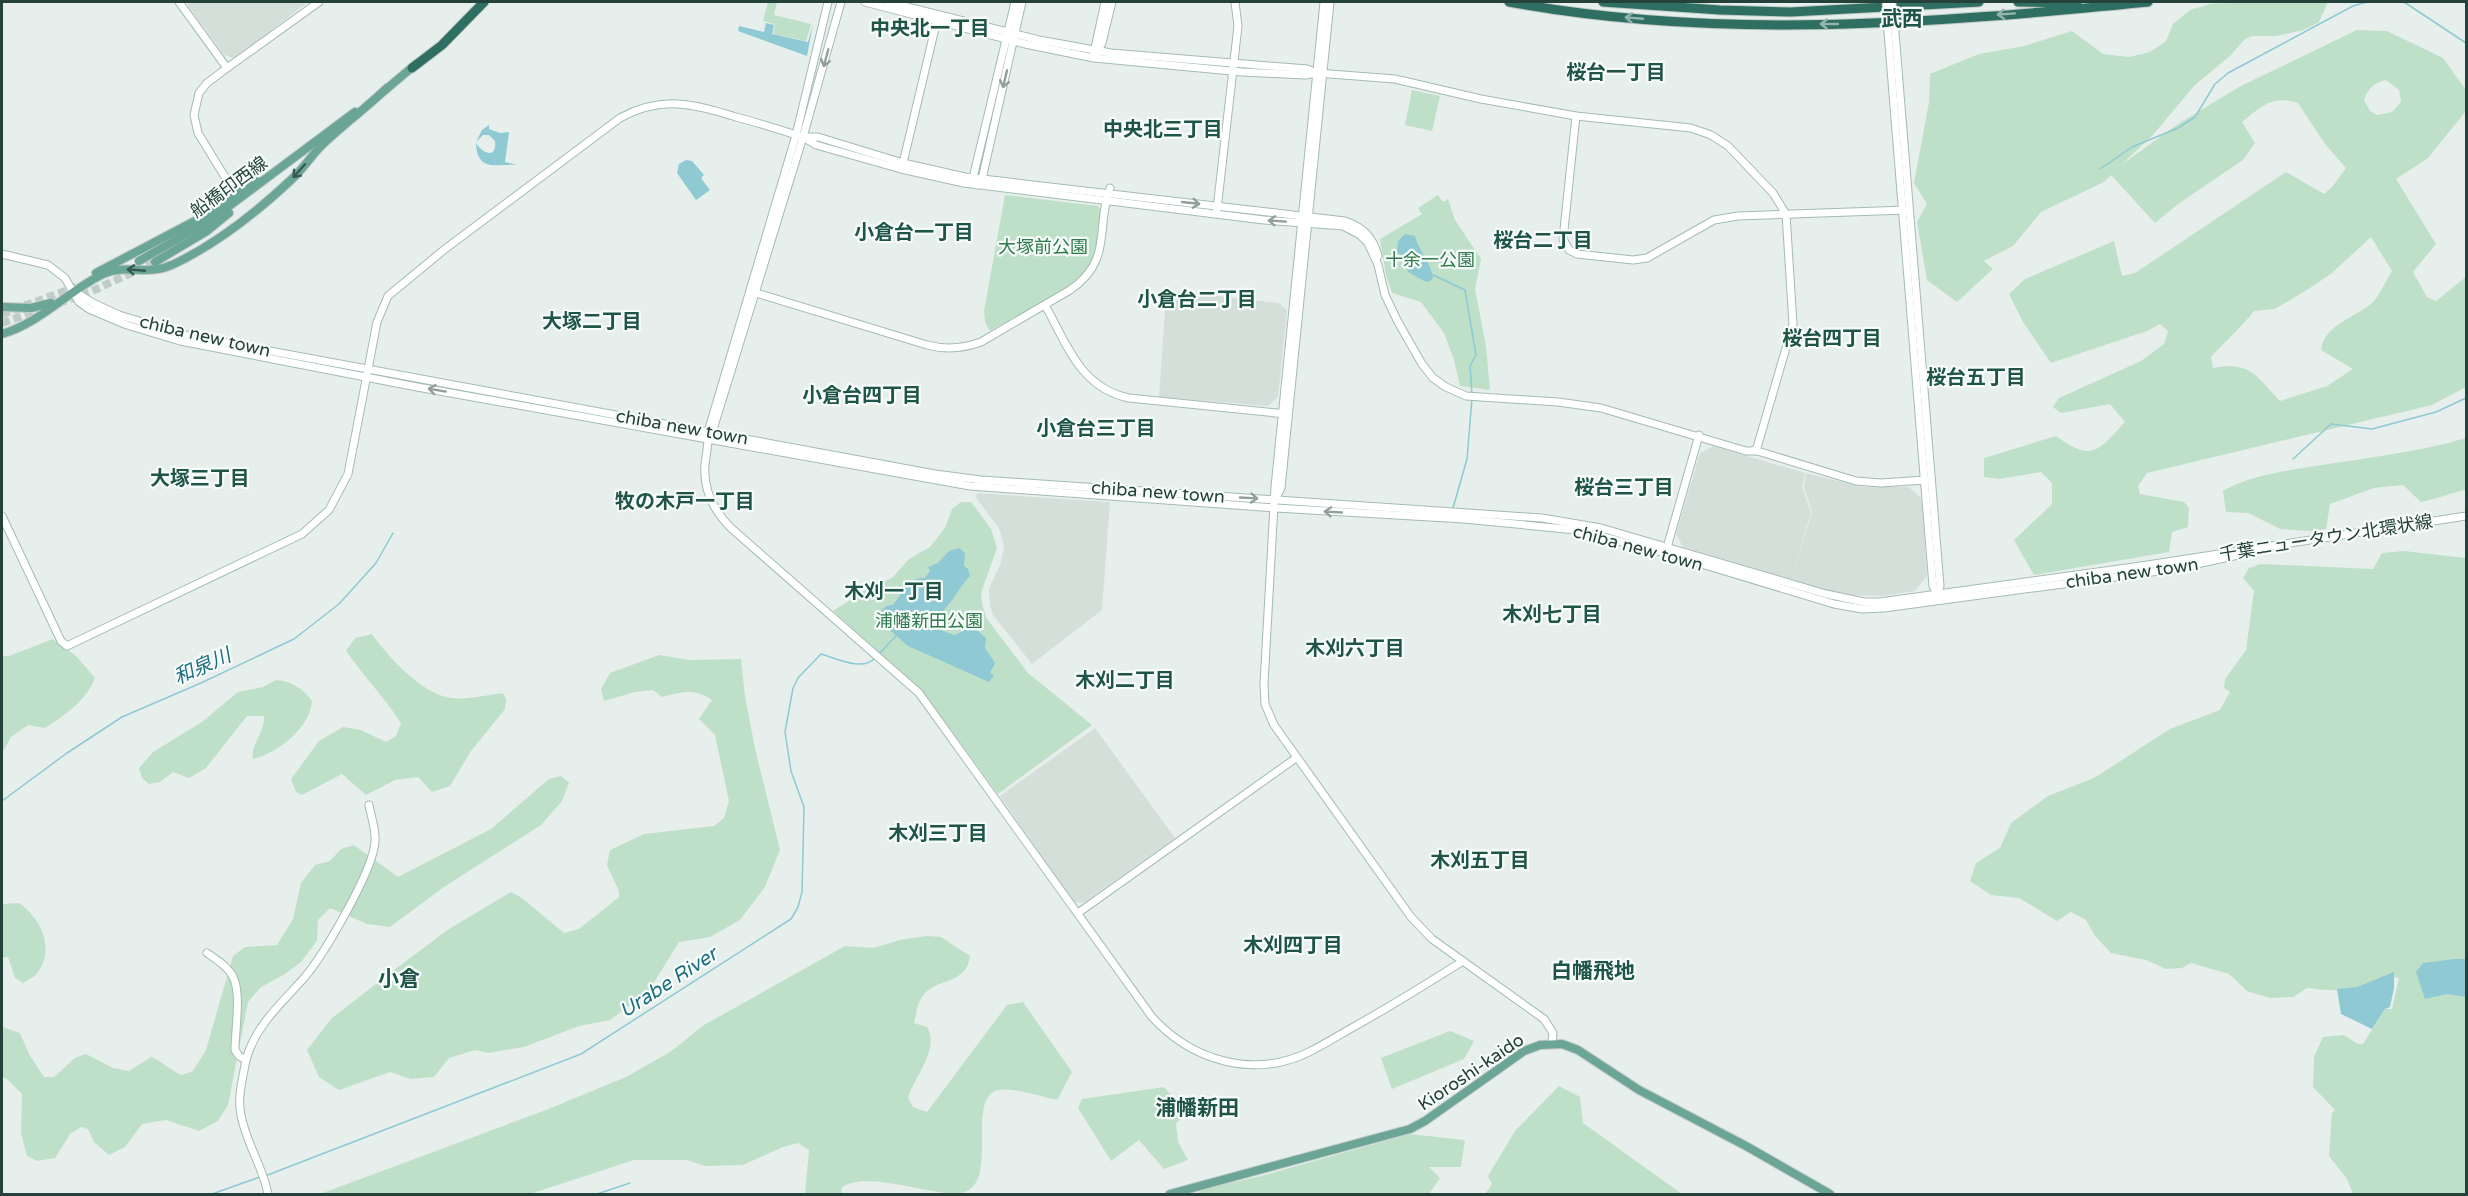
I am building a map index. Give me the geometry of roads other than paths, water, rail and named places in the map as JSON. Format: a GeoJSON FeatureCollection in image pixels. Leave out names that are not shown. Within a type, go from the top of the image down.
{"type":"FeatureCollection","features":[{"type":"Feature","properties":{"kind":"highway"},"geometry":{"type":"LineString","coordinates":[[412,68],[442,45],[484,2]]}},
{"type":"Feature","properties":{"kind":"highway"},"geometry":{"type":"LineString","coordinates":[[1509,2],[1661,21],[1799,24],[2147,2]]}},
{"type":"Feature","properties":{"kind":"highway"},"geometry":{"type":"LineString","coordinates":[[1603,2],[1791,12],[1979,2]]}},
{"type":"Feature","properties":{"kind":"highway"},"geometry":{"type":"LineString","coordinates":[[2018,2],[2147,2]]}},
{"type":"Feature","properties":{"kind":"main road"},"geometry":{"type":"LineString","coordinates":[[2,334],[25,324],[114,263],[184,228],[270,171],[287,163],[412,68],[453,30],[478,2]]}},
{"type":"Feature","properties":{"kind":"main road"},"geometry":{"type":"LineString","coordinates":[[2,308],[46,306],[110,272],[152,271],[166,267],[210,242],[256,209],[293,178],[322,146],[387,88]]}},
{"type":"Feature","properties":{"kind":"main road","name":"船橋印西線"},"geometry":{"type":"LineString","coordinates":[[139,261],[209,221],[287,163]]}},
{"type":"Feature","properties":{"kind":"main road","name":"船橋印西線"},"geometry":{"type":"LineString","coordinates":[[155,262],[207,231],[287,163]]}},
{"type":"Feature","properties":{"kind":"main road","name":"Kioroshi-kaido"},"geometry":{"type":"LineString","coordinates":[[1170,1194],[1410,1129],[1425,1121],[1524,1050],[1552,1043],[1578,1050],[1639,1090],[1746,1146],[1830,1194]]}},
{"type":"Feature","properties":{"kind":"street"},"geometry":{"type":"LineString","coordinates":[[180,2],[227,68]]}},
{"type":"Feature","properties":{"kind":"street"},"geometry":{"type":"LineString","coordinates":[[236,195],[198,133],[194,115],[199,93],[207,83],[319,2]]}},
{"type":"Feature","properties":{"kind":"street"},"geometry":{"type":"LineString","coordinates":[[800,136],[828,2]]}},
{"type":"Feature","properties":{"kind":"street"},"geometry":{"type":"LineString","coordinates":[[841,2],[710,435],[705,465],[706,485],[709,498],[722,519],[919,693],[1157,1022],[1185,1046],[1228,1063],[1273,1063],[1309,1052],[1387,1008],[1463,961]]}},
{"type":"Feature","properties":{"kind":"street"},"geometry":{"type":"LineString","coordinates":[[865,2],[937,21],[1095,53],[1305,75],[1320,73],[1395,80],[1576,116],[1691,128],[1711,135],[1728,146],[1767,187],[1786,214],[1793,324],[1756,451]]}},
{"type":"Feature","properties":{"kind":"street"},"geometry":{"type":"LineString","coordinates":[[888,2],[1011,36]]}},
{"type":"Feature","properties":{"kind":"street"},"geometry":{"type":"LineString","coordinates":[[980,182],[1011,36],[1015,2]]}},
{"type":"Feature","properties":{"kind":"street"},"geometry":{"type":"LineString","coordinates":[[973,178],[1011,36],[1023,2]]}},
{"type":"Feature","properties":{"kind":"street"},"geometry":{"type":"LineString","coordinates":[[1095,53],[1105,2]]}},
{"type":"Feature","properties":{"kind":"street"},"geometry":{"type":"LineString","coordinates":[[1095,53],[1102,43],[1112,2]]}},
{"type":"Feature","properties":{"kind":"street"},"geometry":{"type":"LineString","coordinates":[[1217,214],[1238,26],[1235,2]]}},
{"type":"Feature","properties":{"kind":"street"},"geometry":{"type":"LineString","coordinates":[[1320,73],[1324,2]]}},
{"type":"Feature","properties":{"kind":"street"},"geometry":{"type":"LineString","coordinates":[[1330,2],[1320,73],[1305,219],[1281,488],[1275,508],[1264,697],[1271,720],[1296,758],[1411,917],[1432,939],[1544,1019],[1553,1033],[1552,1043]]}},
{"type":"Feature","properties":{"kind":"street"},"geometry":{"type":"LineString","coordinates":[[1886,2],[1890,19],[1940,585],[1937,594]]}},
{"type":"Feature","properties":{"kind":"street"},"geometry":{"type":"LineString","coordinates":[[1890,19],[1892,2]]}},
{"type":"Feature","properties":{"kind":"street"},"geometry":{"type":"LineString","coordinates":[[903,163],[937,21]]}},
{"type":"Feature","properties":{"kind":"street"},"geometry":{"type":"LineString","coordinates":[[2,516],[62,642],[70,646],[292,539],[316,523],[334,502],[348,474],[380,311],[394,288],[627,114],[661,104],[689,104],[800,136],[818,137],[903,163],[973,178],[980,182]]}},
{"type":"Feature","properties":{"kind":"street"},"geometry":{"type":"LineString","coordinates":[[1576,116],[1563,239],[1566,247],[1572,253],[1632,260],[1647,258],[1714,220],[1738,216],[1906,210]]}},
{"type":"Feature","properties":{"kind":"street"},"geometry":{"type":"LineString","coordinates":[[800,136],[816,145],[901,169],[980,182],[1107,193],[1305,219]]}},
{"type":"Feature","properties":{"kind":"street"},"geometry":{"type":"LineString","coordinates":[[753,293],[927,345],[951,349],[981,342],[1076,286],[1093,266],[1102,242],[1107,193]]}},
{"type":"Feature","properties":{"kind":"street"},"geometry":{"type":"LineString","coordinates":[[1107,193],[1217,214],[1345,221],[1360,228],[1376,249],[1384,295],[1422,364],[1433,378],[1466,396],[1558,402],[1601,408],[1856,481],[1881,483],[1924,480]]}},
{"type":"Feature","properties":{"kind":"street"},"geometry":{"type":"LineString","coordinates":[[1906,210],[1924,480],[1933,586],[1937,594]]}},
{"type":"Feature","properties":{"kind":"street","name":"chiba new town"},"geometry":{"type":"LineString","coordinates":[[2,254],[48,265],[60,273],[74,292],[93,303],[169,331],[367,373],[971,483],[1275,508],[1542,526],[1592,533],[1666,550]]}},
{"type":"Feature","properties":{"kind":"street"},"geometry":{"type":"LineString","coordinates":[[1045,305],[1081,370],[1107,392],[1129,398],[1286,414]]}},
{"type":"Feature","properties":{"kind":"street"},"geometry":{"type":"LineString","coordinates":[[1666,550],[1699,435]]}},
{"type":"Feature","properties":{"kind":"street","name":"chiba new town"},"geometry":{"type":"LineString","coordinates":[[980,484],[1276,499],[1542,518],[1601,528],[1834,604],[1875,609],[2192,566],[2231,558],[2252,549]]}},
{"type":"Feature","properties":{"kind":"street","name":"千葉ニュータウン北環状線"},"geometry":{"type":"LineString","coordinates":[[1666,550],[1826,594],[1864,602],[1937,594],[2466,516]]}},
{"type":"Feature","properties":{"kind":"street"},"geometry":{"type":"LineString","coordinates":[[1078,913],[1296,758]]}},
{"type":"Feature","properties":{"kind":"street"},"geometry":{"type":"LineString","coordinates":[[268,1194],[241,1116],[240,1100],[250,1044],[259,1029],[323,954],[368,868],[375,843],[369,805]]}},
{"type":"Feature","properties":{"kind":"street"},"geometry":{"type":"LineString","coordinates":[[207,953],[225,966],[234,978],[237,994],[235,1050],[246,1060]]}},
{"type":"Feature","properties":{"kind":"water"},"geometry":{"type":"Polygon","coordinates":[[[766,23],[774,25],[772,34],[808,42],[813,24],[807,56],[738,31],[739,26],[764,32],[766,23]]]}},
{"type":"Feature","properties":{"kind":"water"},"geometry":{"type":"Polygon","coordinates":[[[489,125],[489,129],[500,133],[509,132],[505,162],[518,165],[490,165],[480,159],[476,143],[485,152],[494,151],[495,141],[489,135],[483,135],[476,142],[482,130],[489,125]]]}},
{"type":"Feature","properties":{"kind":"water"},"geometry":{"type":"Polygon","coordinates":[[[686,160],[692,161],[704,175],[701,178],[710,190],[696,200],[677,173],[679,164],[686,160]]]}},
{"type":"Feature","properties":{"kind":"water"},"geometry":{"type":"Polygon","coordinates":[[[1405,234],[1415,236],[1432,272],[1433,278],[1429,282],[1408,272],[1403,256],[1397,253],[1398,241],[1405,234]]]}},
{"type":"Feature","properties":{"kind":"water"},"geometry":{"type":"Polygon","coordinates":[[[959,548],[965,553],[964,566],[968,569],[970,576],[941,614],[937,625],[941,630],[954,635],[962,632],[964,626],[978,631],[986,638],[985,648],[995,663],[990,673],[994,675],[989,682],[908,646],[885,626],[881,611],[886,606],[893,605],[914,580],[925,578],[930,571],[928,567],[938,563],[949,551],[959,548]]]}},
{"type":"Feature","properties":{"kind":"water"},"geometry":{"type":"Polygon","coordinates":[[[2466,959],[2466,997],[2447,994],[2425,999],[2416,972],[2423,963],[2466,959]]]}},
{"type":"Feature","properties":{"kind":"water"},"geometry":{"type":"Polygon","coordinates":[[[2394,972],[2394,988],[2390,1007],[2385,1009],[2372,1029],[2341,1014],[2337,989],[2357,987],[2394,972]]]}},
{"type":"Feature","properties":{"kind":"waterway"},"geometry":{"type":"LineString","coordinates":[[2100,169],[2132,147],[2178,128],[2195,117],[2215,84],[2228,73],[2353,6],[2367,2]]}},
{"type":"Feature","properties":{"kind":"waterway"},"geometry":{"type":"LineString","coordinates":[[2404,2],[2466,43]]}},
{"type":"Feature","properties":{"kind":"waterway"},"geometry":{"type":"LineString","coordinates":[[1433,275],[1465,290],[1476,355],[1470,366],[1472,394]]}},
{"type":"Feature","properties":{"kind":"waterway"},"geometry":{"type":"LineString","coordinates":[[1453,508],[1467,459],[1472,398]]}},
{"type":"Feature","properties":{"kind":"waterway"},"geometry":{"type":"LineString","coordinates":[[2293,459],[2331,424],[2372,429],[2436,412],[2466,398]]}},
{"type":"Feature","properties":{"kind":"waterway","name":"和泉川"},"geometry":{"type":"LineString","coordinates":[[2,801],[67,753],[122,717],[294,639],[339,604],[376,563],[393,533]]}},
{"type":"Feature","properties":{"kind":"waterway","name":"Urabe River"},"geometry":{"type":"LineString","coordinates":[[878,655],[896,636]]}},
{"type":"Feature","properties":{"kind":"waterway","name":"Urabe River"},"geometry":{"type":"LineString","coordinates":[[265,1176],[581,1054],[791,919],[798,907],[802,892],[804,807],[791,771],[785,732],[793,688],[798,678],[821,654],[856,664],[870,662],[875,658]]}},
{"type":"Feature","properties":{"kind":"waterway","name":"Urabe River"},"geometry":{"type":"LineString","coordinates":[[212,1194],[260,1177]]}},
{"type":"Feature","properties":{"kind":"waterway"},"geometry":{"type":"LineString","coordinates":[[597,1194],[630,1183]]}},
{"type":"Feature","properties":{"kind":"tunnel"},"geometry":{"type":"LineString","coordinates":[[2,323],[90,292],[155,262]]}},
{"type":"Feature","properties":{"kind":"tunnel"},"geometry":{"type":"LineString","coordinates":[[2,314],[76,287]]}},
{"type":"Feature","properties":{"kind":"district","name":"武西"},"geometry":{"type":"Point","coordinates":[1902,19]}},
{"type":"Feature","properties":{"kind":"district","name":"中央北一丁目"},"geometry":{"type":"Point","coordinates":[930,28]}},
{"type":"Feature","properties":{"kind":"district","name":"桜台一丁目"},"geometry":{"type":"Point","coordinates":[1616,72]}},
{"type":"Feature","properties":{"kind":"district","name":"中央北三丁目"},"geometry":{"type":"Point","coordinates":[1163,129]}},
{"type":"Feature","properties":{"kind":"district","name":"小倉台一丁目"},"geometry":{"type":"Point","coordinates":[914,232]}},
{"type":"Feature","properties":{"kind":"district","name":"桜台二丁目"},"geometry":{"type":"Point","coordinates":[1543,240]}},
{"type":"Feature","properties":{"kind":"district","name":"小倉台二丁目"},"geometry":{"type":"Point","coordinates":[1197,299]}},
{"type":"Feature","properties":{"kind":"district","name":"大塚二丁目"},"geometry":{"type":"Point","coordinates":[592,321]}},
{"type":"Feature","properties":{"kind":"district","name":"桜台四丁目"},"geometry":{"type":"Point","coordinates":[1832,338]}},
{"type":"Feature","properties":{"kind":"district","name":"桜台五丁目"},"geometry":{"type":"Point","coordinates":[1976,377]}},
{"type":"Feature","properties":{"kind":"district","name":"小倉台四丁目"},"geometry":{"type":"Point","coordinates":[862,395]}},
{"type":"Feature","properties":{"kind":"district","name":"小倉台三丁目"},"geometry":{"type":"Point","coordinates":[1096,428]}},
{"type":"Feature","properties":{"kind":"district","name":"大塚三丁目"},"geometry":{"type":"Point","coordinates":[200,478]}},
{"type":"Feature","properties":{"kind":"district","name":"桜台三丁目"},"geometry":{"type":"Point","coordinates":[1624,487]}},
{"type":"Feature","properties":{"kind":"district","name":"牧の木戸一丁目"},"geometry":{"type":"Point","coordinates":[685,501]}},
{"type":"Feature","properties":{"kind":"district","name":"木刈一丁目"},"geometry":{"type":"Point","coordinates":[894,591]}},
{"type":"Feature","properties":{"kind":"district","name":"木刈七丁目"},"geometry":{"type":"Point","coordinates":[1552,614]}},
{"type":"Feature","properties":{"kind":"district","name":"木刈六丁目"},"geometry":{"type":"Point","coordinates":[1355,648]}},
{"type":"Feature","properties":{"kind":"district","name":"木刈二丁目"},"geometry":{"type":"Point","coordinates":[1125,680]}},
{"type":"Feature","properties":{"kind":"district","name":"木刈三丁目"},"geometry":{"type":"Point","coordinates":[938,833]}},
{"type":"Feature","properties":{"kind":"district","name":"木刈五丁目"},"geometry":{"type":"Point","coordinates":[1480,860]}},
{"type":"Feature","properties":{"kind":"district","name":"木刈四丁目"},"geometry":{"type":"Point","coordinates":[1293,945]}},
{"type":"Feature","properties":{"kind":"district","name":"白幡飛地"},"geometry":{"type":"Point","coordinates":[1593,971]}},
{"type":"Feature","properties":{"kind":"district","name":"小倉"},"geometry":{"type":"Point","coordinates":[399,979]}},
{"type":"Feature","properties":{"kind":"district","name":"浦幡新田"},"geometry":{"type":"Point","coordinates":[1197,1108]}},
{"type":"Feature","properties":{"kind":"park label","name":"大塚前公園"},"geometry":{"type":"Point","coordinates":[1043,247]}},
{"type":"Feature","properties":{"kind":"park label","name":"十余一公園"},"geometry":{"type":"Point","coordinates":[1430,260]}},
{"type":"Feature","properties":{"kind":"park label","name":"浦幡新田公園"},"geometry":{"type":"Point","coordinates":[929,621]}}]}
